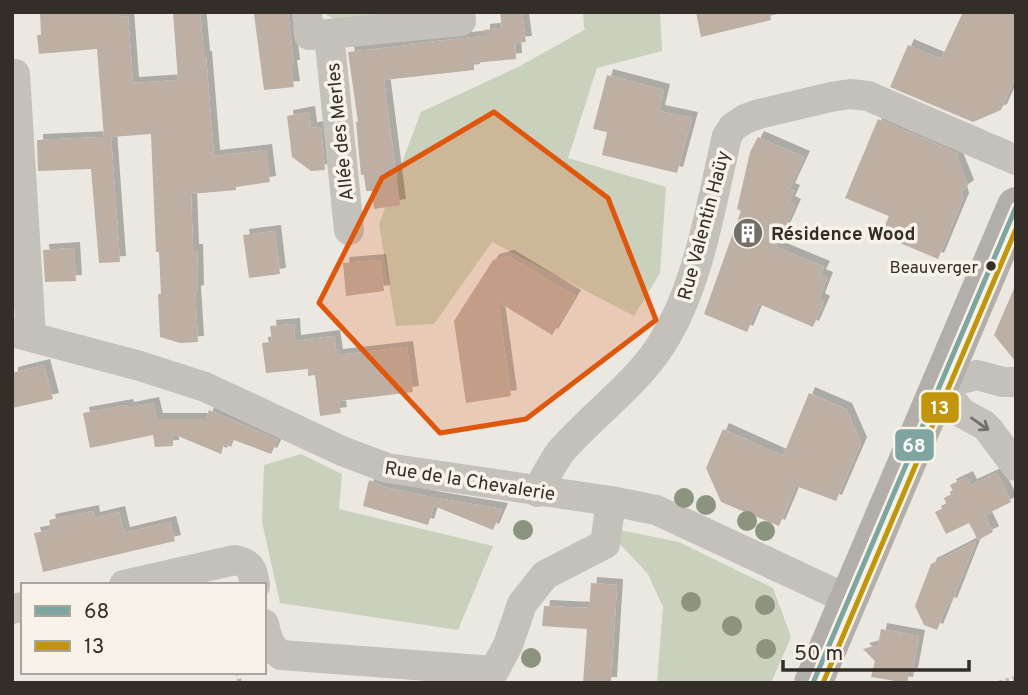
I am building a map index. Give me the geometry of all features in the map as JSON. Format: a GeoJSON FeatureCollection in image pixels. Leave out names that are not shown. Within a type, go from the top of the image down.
{"type":"FeatureCollection","features":[{"type":"Feature","properties":{"kind":"main road"},"geometry":{"type":"LineString","coordinates":[[813,683],[1016,206]]}},
{"type":"Feature","properties":{"kind":"street"},"geometry":{"type":"LineString","coordinates":[[307,12],[309,36],[461,21],[460,12]]}},
{"type":"Feature","properties":{"kind":"street","name":"Allée des Merles"},"geometry":{"type":"LineString","coordinates":[[329,34],[349,230]]}},
{"type":"Feature","properties":{"kind":"street"},"geometry":{"type":"LineString","coordinates":[[15,74],[22,334]]}},
{"type":"Feature","properties":{"kind":"street","name":"Rue Valentin Haüy"},"geometry":{"type":"LineString","coordinates":[[537,492],[562,451],[639,372],[660,346],[677,317],[691,283],[727,136],[733,127],[759,114],[850,94],[868,96],[1016,160]]}},
{"type":"Feature","properties":{"kind":"street","name":"Rue de la Chevalerie"},"geometry":{"type":"LineString","coordinates":[[22,334],[205,387],[342,451],[387,468],[656,510],[847,599]]}},
{"type":"Feature","properties":{"kind":"street"},"geometry":{"type":"LineString","coordinates":[[1016,382],[1003,382],[977,375],[939,386],[962,413],[989,430],[1016,466]]}},
{"type":"Feature","properties":{"kind":"street"},"geometry":{"type":"LineString","coordinates":[[266,633],[268,642],[281,655],[498,677],[522,604],[545,575],[605,544],[611,501]]}},
{"type":"Feature","properties":{"kind":"street"},"geometry":{"type":"LineString","coordinates":[[133,583],[235,560],[248,565],[255,583]]}},
{"type":"Feature","properties":{"kind":"path"},"geometry":{"type":"LineString","coordinates":[[999,683],[1016,678]]}},
{"type":"Feature","properties":{"kind":"highlighted area"},"geometry":{"type":"Polygon","coordinates":[[[494,112],[608,198],[656,320],[526,419],[440,433],[319,303],[382,178],[494,112]]]}},
{"type":"Feature","properties":{"kind":"green space"},"geometry":{"type":"Polygon","coordinates":[[[321,12],[425,12],[341,23],[321,12]]]}},
{"type":"Feature","properties":{"kind":"green space"},"geometry":{"type":"Polygon","coordinates":[[[583,12],[660,12],[662,51],[597,68],[568,158],[666,187],[660,273],[634,316],[492,242],[434,324],[396,326],[379,224],[421,112],[520,66],[586,29],[583,12]]]}},
{"type":"Feature","properties":{"kind":"green space"},"geometry":{"type":"Polygon","coordinates":[[[301,454],[342,474],[339,509],[493,546],[458,630],[280,603],[262,522],[264,465],[301,454]]]}},
{"type":"Feature","properties":{"kind":"green space"},"geometry":{"type":"Polygon","coordinates":[[[620,530],[679,542],[773,588],[791,637],[771,683],[657,683],[663,607],[648,574],[618,542],[620,530]]]}},
{"type":"Feature","properties":{"kind":"building"},"geometry":{"type":"Polygon","coordinates":[[[40,12],[121,12],[121,17],[128,16],[133,83],[178,80],[173,12],[200,12],[214,156],[266,150],[270,182],[236,187],[236,190],[191,194],[193,250],[197,250],[198,291],[195,292],[198,342],[180,343],[160,337],[158,294],[161,294],[159,252],[156,252],[151,134],[111,137],[120,262],[99,263],[91,169],[38,171],[37,140],[104,137],[97,49],[39,54],[37,35],[41,35],[40,12]]]}},
{"type":"Feature","properties":{"kind":"building"},"geometry":{"type":"Polygon","coordinates":[[[288,12],[294,87],[264,90],[254,14],[288,12]]]}},
{"type":"Feature","properties":{"kind":"building"},"geometry":{"type":"Polygon","coordinates":[[[500,12],[522,12],[526,42],[515,43],[516,59],[474,63],[474,70],[384,80],[400,205],[374,209],[372,191],[366,191],[364,175],[361,175],[358,122],[348,52],[484,36],[484,30],[502,28],[500,12]]]}},
{"type":"Feature","properties":{"kind":"building"},"geometry":{"type":"Polygon","coordinates":[[[696,12],[770,12],[771,20],[701,37],[696,12]]]}},
{"type":"Feature","properties":{"kind":"building"},"geometry":{"type":"Polygon","coordinates":[[[963,12],[1016,12],[1016,76],[1001,110],[973,122],[890,87],[908,45],[941,59],[963,12]]]}},
{"type":"Feature","properties":{"kind":"building"},"geometry":{"type":"Polygon","coordinates":[[[607,75],[664,90],[659,111],[692,118],[677,173],[602,155],[607,132],[593,129],[607,75]]]}},
{"type":"Feature","properties":{"kind":"building"},"geometry":{"type":"Polygon","coordinates":[[[309,112],[311,128],[321,127],[325,170],[311,171],[292,157],[287,116],[309,112]]]}},
{"type":"Feature","properties":{"kind":"building"},"geometry":{"type":"Polygon","coordinates":[[[878,119],[959,154],[957,158],[968,186],[961,191],[963,199],[938,259],[881,235],[889,216],[845,198],[878,119]]]}},
{"type":"Feature","properties":{"kind":"building","name":"Résidence Wood"},"geometry":{"type":"Polygon","coordinates":[[[758,137],[804,157],[789,189],[794,191],[789,202],[795,205],[776,247],[824,267],[820,275],[827,278],[819,299],[824,302],[813,327],[759,304],[747,332],[704,314],[741,211],[737,209],[750,152],[758,137]]]}},
{"type":"Feature","properties":{"kind":"building"},"geometry":{"type":"Polygon","coordinates":[[[275,231],[280,274],[249,278],[243,235],[275,231]]]}},
{"type":"Feature","properties":{"kind":"building"},"geometry":{"type":"Polygon","coordinates":[[[74,248],[76,281],[45,282],[43,250],[74,248]]]}},
{"type":"Feature","properties":{"kind":"building"},"geometry":{"type":"Polygon","coordinates":[[[508,256],[575,296],[552,335],[498,302],[511,396],[466,403],[454,321],[493,260],[508,256]]]}},
{"type":"Feature","properties":{"kind":"building"},"geometry":{"type":"Polygon","coordinates":[[[380,260],[384,291],[346,296],[343,263],[380,260]]]}},
{"type":"Feature","properties":{"kind":"building"},"geometry":{"type":"Polygon","coordinates":[[[1016,284],[1016,362],[994,335],[1016,284]]]}},
{"type":"Feature","properties":{"kind":"building"},"geometry":{"type":"Polygon","coordinates":[[[294,324],[295,341],[334,336],[337,355],[407,347],[413,392],[339,401],[341,413],[320,416],[315,375],[308,376],[308,369],[266,373],[262,343],[272,342],[270,326],[294,324]]]}},
{"type":"Feature","properties":{"kind":"building"},"geometry":{"type":"Polygon","coordinates":[[[44,365],[53,399],[12,408],[12,373],[44,365]]]}},
{"type":"Feature","properties":{"kind":"building"},"geometry":{"type":"Polygon","coordinates":[[[809,393],[846,409],[861,443],[836,501],[796,486],[779,526],[721,502],[706,468],[723,429],[783,456],[809,393]]]}},
{"type":"Feature","properties":{"kind":"building"},"geometry":{"type":"Polygon","coordinates":[[[153,403],[157,419],[206,419],[209,410],[278,440],[271,454],[234,440],[231,447],[224,444],[221,454],[173,434],[173,446],[155,447],[153,435],[90,448],[83,413],[153,403]]]}},
{"type":"Feature","properties":{"kind":"building"},"geometry":{"type":"Polygon","coordinates":[[[997,473],[1011,502],[985,515],[993,532],[978,540],[969,523],[946,534],[935,512],[947,506],[944,498],[954,493],[950,485],[967,477],[971,485],[997,473]]]}},
{"type":"Feature","properties":{"kind":"building"},"geometry":{"type":"Polygon","coordinates":[[[369,480],[388,488],[502,509],[493,530],[434,506],[428,525],[363,506],[369,480]]]}},
{"type":"Feature","properties":{"kind":"building"},"geometry":{"type":"Polygon","coordinates":[[[93,511],[94,518],[119,512],[124,533],[170,522],[175,541],[43,572],[34,533],[51,530],[49,520],[93,511]]]}},
{"type":"Feature","properties":{"kind":"building"},"geometry":{"type":"Polygon","coordinates":[[[976,541],[951,604],[948,603],[937,630],[924,625],[915,606],[931,564],[976,541]]]}},
{"type":"Feature","properties":{"kind":"building"},"geometry":{"type":"Polygon","coordinates":[[[591,583],[617,585],[611,683],[583,683],[587,629],[542,626],[544,606],[589,608],[591,583]]]}},
{"type":"Feature","properties":{"kind":"building"},"geometry":{"type":"Polygon","coordinates":[[[881,629],[919,636],[912,674],[909,674],[907,683],[871,677],[875,661],[863,649],[878,645],[881,629]]]}},
{"type":"Feature","properties":{"kind":"transit line","name":"68"},"geometry":{"type":"LineString","coordinates":[[813,683],[1016,207]]}},
{"type":"Feature","properties":{"kind":"transit line","name":"13"},"geometry":{"type":"LineString","coordinates":[[823,683],[1016,229]]}},
{"type":"Feature","properties":{"kind":"place","name":"Résidence Wood"},"geometry":{"type":"Point","coordinates":[748,233]}},
{"type":"Feature","properties":{"kind":"place","name":"Beauverger"},"geometry":{"type":"Point","coordinates":[991,266]}}]}
